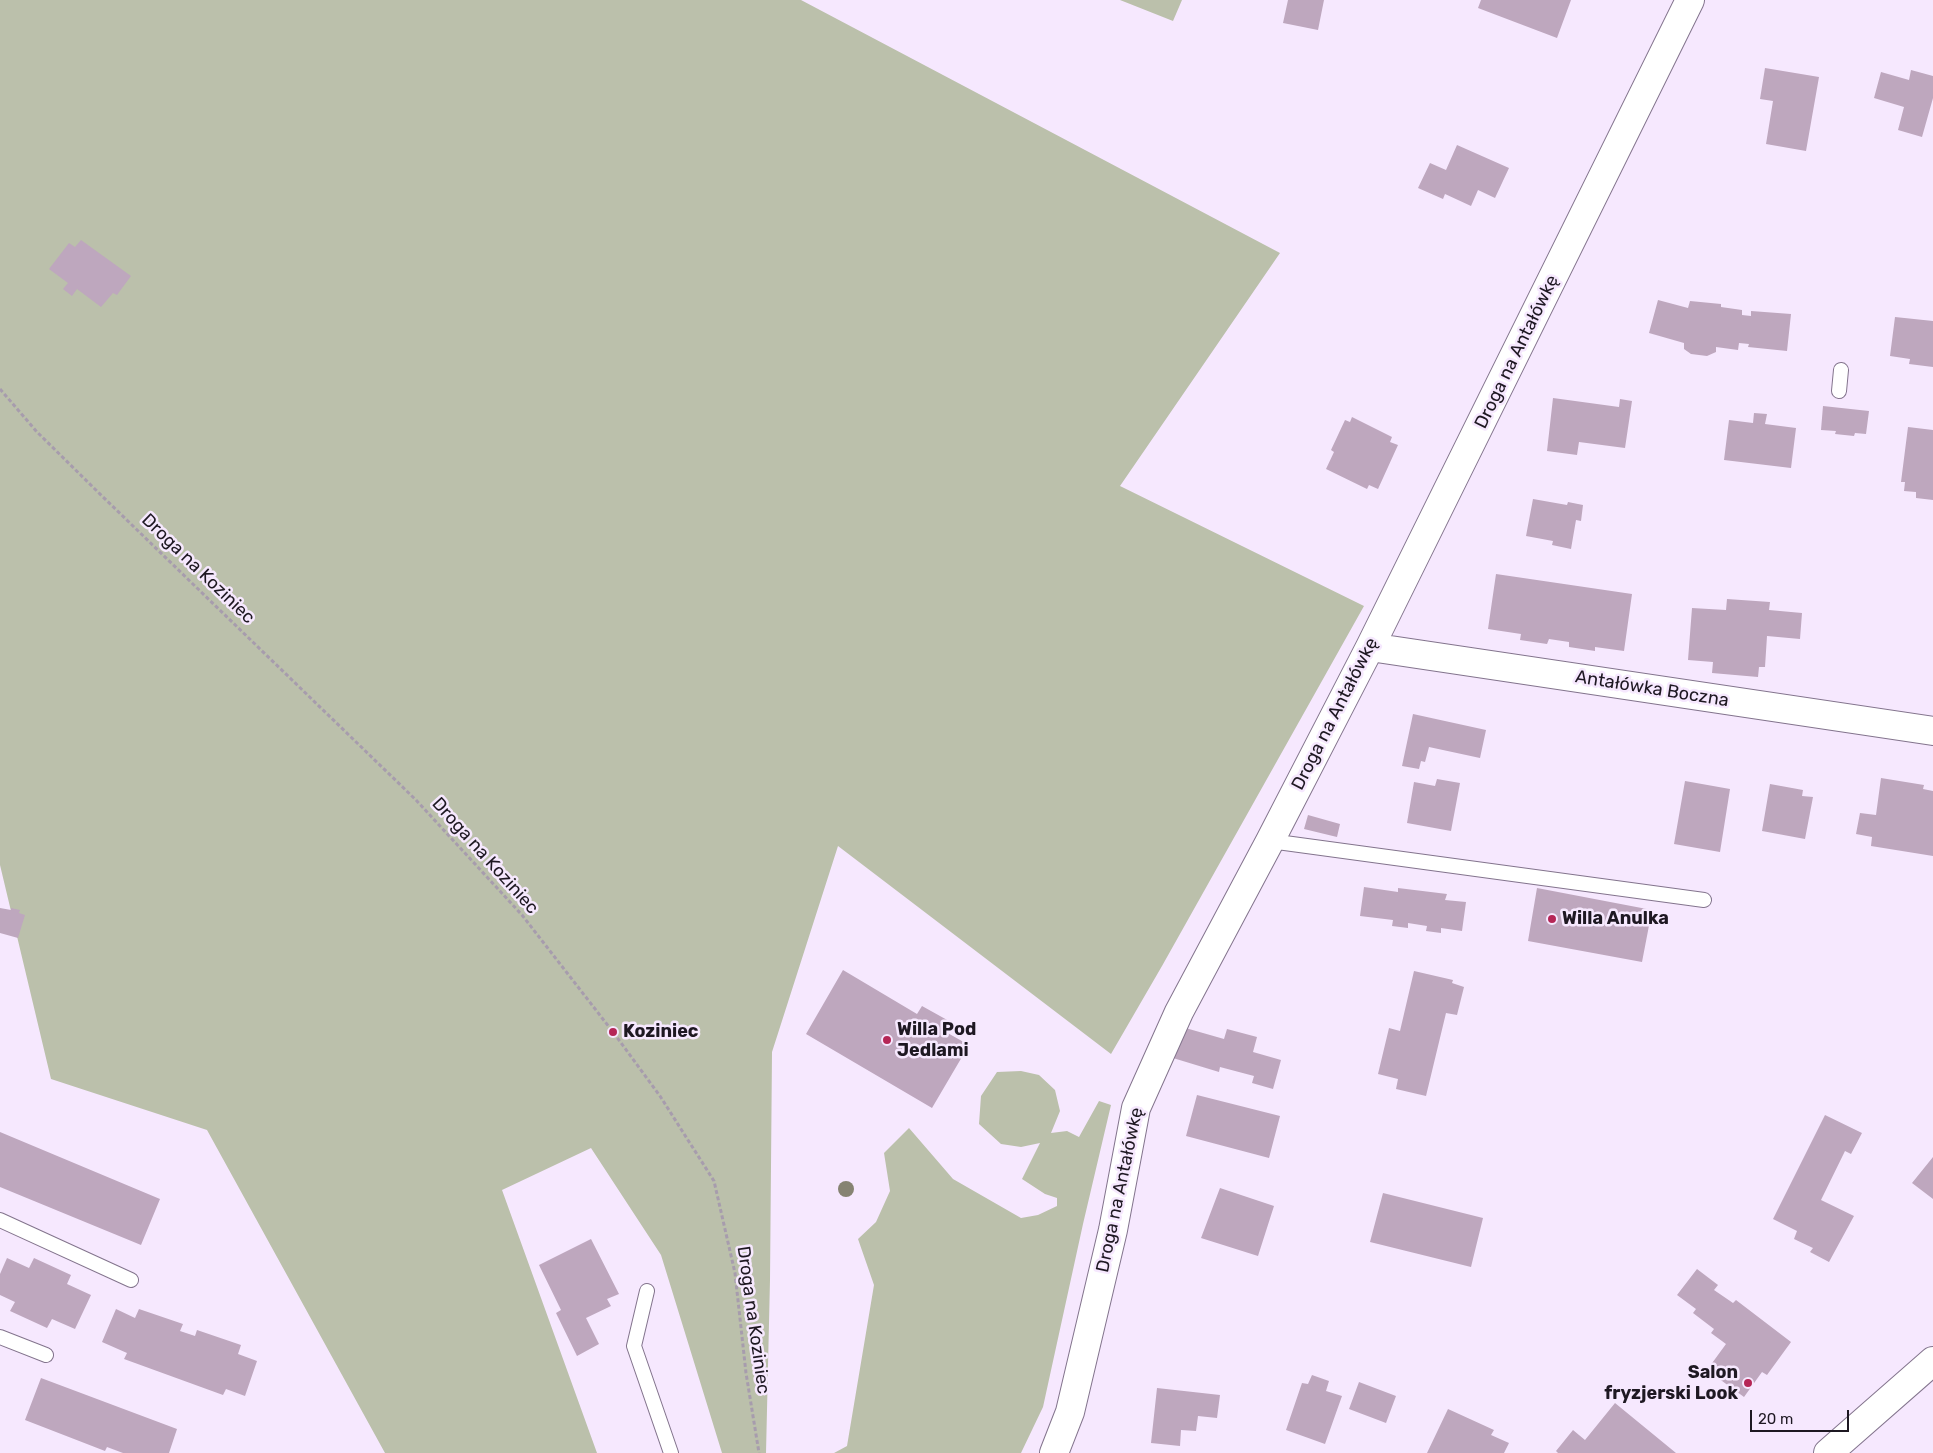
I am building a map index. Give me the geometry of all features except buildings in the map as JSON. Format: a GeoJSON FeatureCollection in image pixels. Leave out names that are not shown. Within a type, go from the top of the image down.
{"type":"FeatureCollection","features":[{"type":"Feature","properties":{"kind":"street","name":"Droga na Antałówkę"},"geometry":{"type":"LineString","coordinates":[[1054,1453],[1070,1412],[1113,1230],[1136,1108],[1180,1012],[1370,647],[1690,0]]}},
{"type":"Feature","properties":{"kind":"street","name":"Antałówka Boczna"},"geometry":{"type":"LineString","coordinates":[[1370,647],[1933,731]]}},
{"type":"Feature","properties":{"kind":"street"},"geometry":{"type":"LineString","coordinates":[[1828,1453],[1933,1361]]}},
{"type":"Feature","properties":{"kind":"lane"},"geometry":{"type":"LineString","coordinates":[[1839,391],[1841,370]]}},
{"type":"Feature","properties":{"kind":"lane"},"geometry":{"type":"LineString","coordinates":[[1270,841],[1704,900]]}},
{"type":"Feature","properties":{"kind":"lane"},"geometry":{"type":"LineString","coordinates":[[0,1220],[131,1280]]}},
{"type":"Feature","properties":{"kind":"lane"},"geometry":{"type":"LineString","coordinates":[[647,1291],[634,1346],[671,1453]]}},
{"type":"Feature","properties":{"kind":"lane"},"geometry":{"type":"LineString","coordinates":[[0,1336],[46,1355]]}},
{"type":"Feature","properties":{"kind":"path","name":"Droga na Koziniec"},"geometry":{"type":"LineString","coordinates":[[0,389],[37,432],[416,800],[522,915],[660,1096],[714,1181],[735,1273],[746,1374],[759,1453]]}},
{"type":"Feature","properties":{"kind":"green space"},"geometry":{"type":"Polygon","coordinates":[[[0,0],[801,0],[1280,253],[1120,486],[1364,606],[1111,1054],[838,846],[772,1052],[766,1453],[722,1453],[661,1255],[591,1148],[502,1190],[597,1453],[385,1453],[207,1130],[51,1079],[0,865],[0,0]]]}},
{"type":"Feature","properties":{"kind":"green space"},"geometry":{"type":"Polygon","coordinates":[[[1120,0],[1182,0],[1173,21],[1120,0]]]}},
{"type":"Feature","properties":{"kind":"green space"},"geometry":{"type":"Polygon","coordinates":[[[1021,1071],[1039,1075],[1055,1090],[1060,1111],[1051,1133],[1067,1131],[1079,1137],[1099,1101],[1111,1105],[1043,1407],[1021,1453],[834,1453],[847,1446],[874,1285],[858,1239],[876,1222],[890,1191],[884,1153],[909,1128],[953,1179],[1021,1218],[1038,1215],[1057,1206],[1057,1198],[1045,1194],[1022,1179],[1040,1143],[1021,1147],[1001,1144],[979,1124],[981,1096],[997,1072],[1021,1071]]]}},
{"type":"Feature","properties":{"kind":"place","name":"Willa Anulka"},"geometry":{"type":"Point","coordinates":[1552,919]}},
{"type":"Feature","properties":{"kind":"place","name":"Koziniec"},"geometry":{"type":"Point","coordinates":[613,1032]}},
{"type":"Feature","properties":{"kind":"place","name":"Willa Pod Jedlami"},"geometry":{"type":"Point","coordinates":[887,1040]}},
{"type":"Feature","properties":{"kind":"place","name":"Salon fryzjerski Look"},"geometry":{"type":"Point","coordinates":[1748,1383]}}]}
